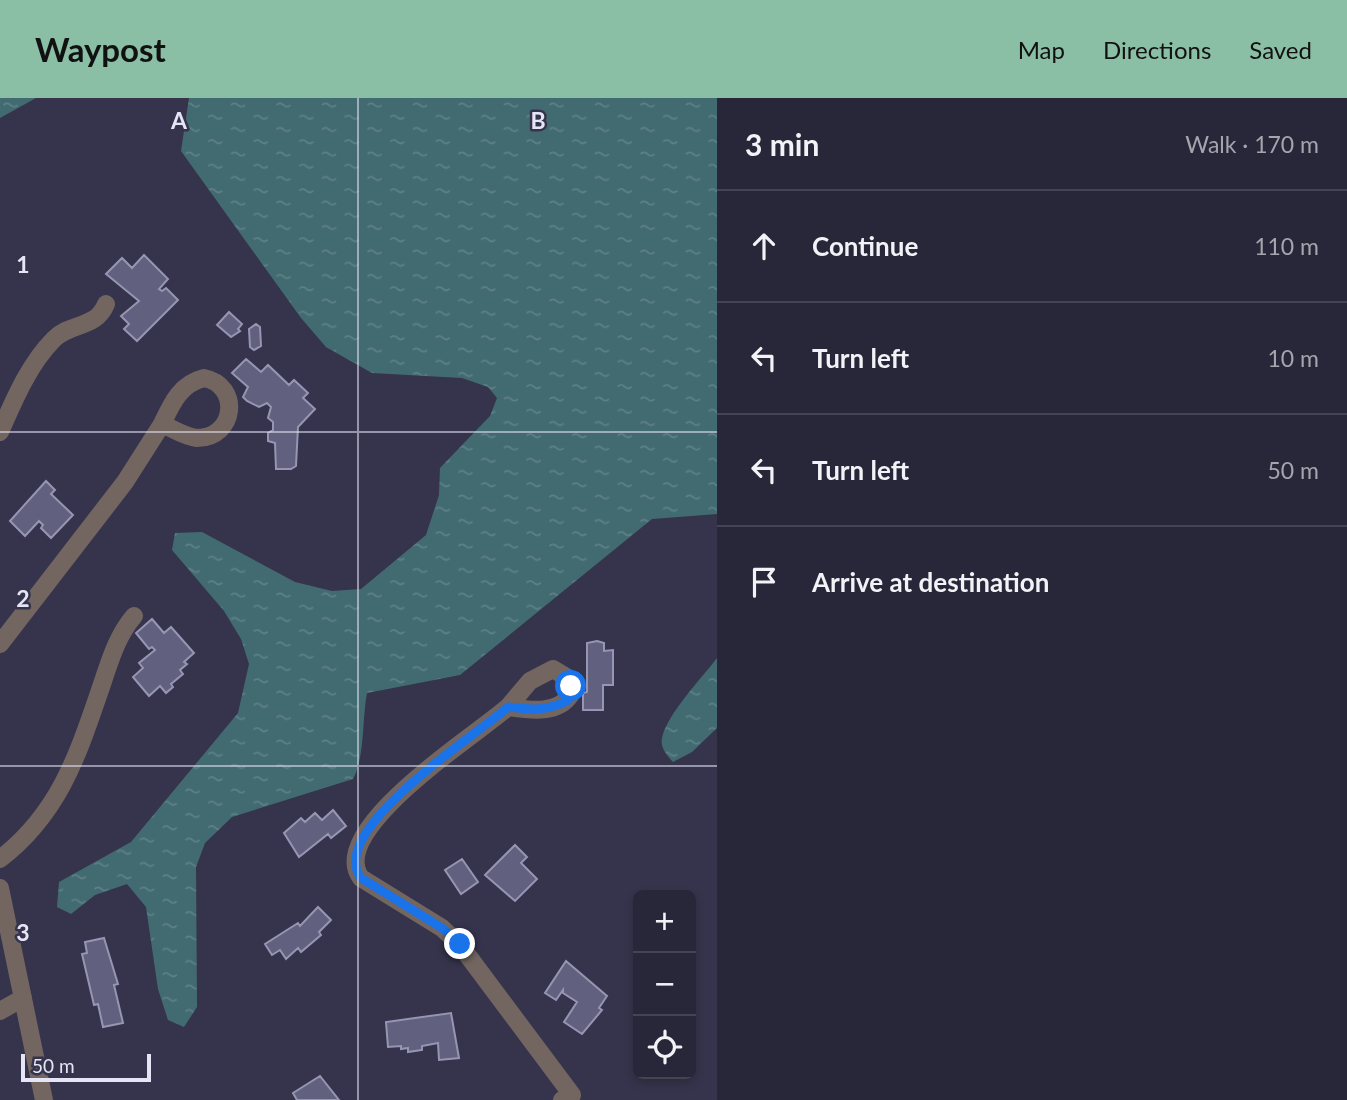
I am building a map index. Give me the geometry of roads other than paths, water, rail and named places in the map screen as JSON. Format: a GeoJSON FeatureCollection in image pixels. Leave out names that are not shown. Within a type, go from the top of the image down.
{"type":"FeatureCollection","features":[{"type":"Feature","properties":{"kind":"street"},"geometry":{"type":"LineString","coordinates":[[0,432],[32,369],[53,340],[69,329],[88,324],[99,317],[106,304]]}},
{"type":"Feature","properties":{"kind":"street"},"geometry":{"type":"LineString","coordinates":[[0,644],[125,482],[162,424]]}},
{"type":"Feature","properties":{"kind":"street"},"geometry":{"type":"LineString","coordinates":[[0,859],[40,823],[58,796],[85,734],[116,643],[134,616]]}},
{"type":"Feature","properties":{"kind":"street"},"geometry":{"type":"LineString","coordinates":[[508,707],[435,762],[391,803],[361,844],[354,860],[355,870],[361,878],[442,928],[460,944],[567,1098]]}},
{"type":"Feature","properties":{"kind":"street"},"geometry":{"type":"LineString","coordinates":[[0,888],[44,1100]]}},
{"type":"Feature","properties":{"kind":"street"},"geometry":{"type":"LineString","coordinates":[[0,1011],[23,998]]}},
{"type":"Feature","properties":{"kind":"water"},"geometry":{"type":"Polygon","coordinates":[[[0,98],[36,98],[0,118],[0,98]]]}},
{"type":"Feature","properties":{"kind":"water"},"geometry":{"type":"Polygon","coordinates":[[[189,98],[717,98],[717,514],[652,519],[460,675],[367,693],[360,760],[353,779],[232,817],[205,843],[196,867],[197,1007],[184,1027],[168,1020],[158,989],[146,907],[127,884],[95,895],[71,914],[57,907],[59,882],[131,842],[238,713],[249,664],[241,639],[224,611],[172,550],[175,533],[202,532],[295,582],[332,591],[361,589],[426,535],[439,495],[440,468],[490,416],[497,398],[488,387],[462,378],[372,373],[326,347],[301,318],[181,151],[189,98]]]}},
{"type":"Feature","properties":{"kind":"water"},"geometry":{"type":"Polygon","coordinates":[[[717,658],[717,728],[692,752],[673,762],[662,745],[665,728],[717,658]]]}}]}
